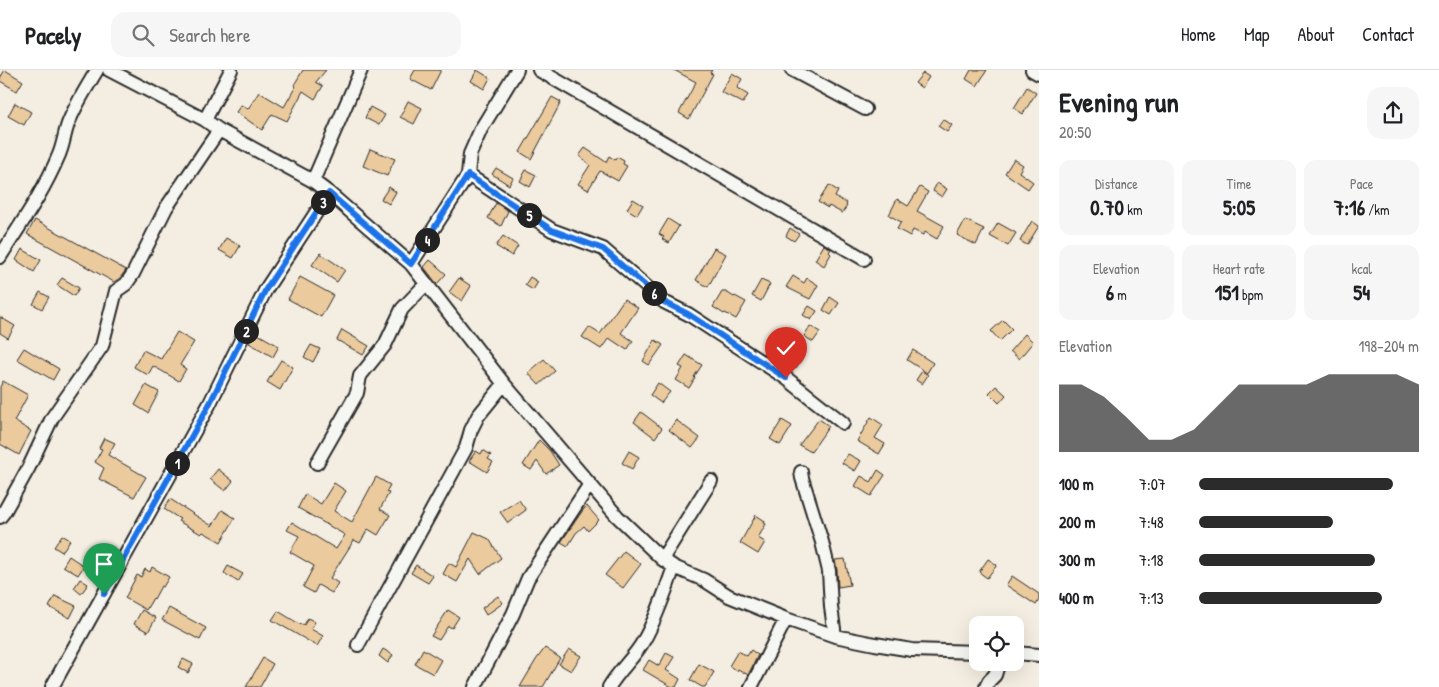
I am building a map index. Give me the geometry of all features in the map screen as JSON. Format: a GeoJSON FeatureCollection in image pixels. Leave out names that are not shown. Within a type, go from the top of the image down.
{"type":"FeatureCollection","features":[{"type":"Feature","properties":{"kind":"street"},"geometry":{"type":"LineString","coordinates":[[0,258],[54,166],[64,142],[67,125],[97,70]]}},
{"type":"Feature","properties":{"kind":"street"},"geometry":{"type":"LineString","coordinates":[[109,70],[205,120],[219,130],[313,181],[411,264],[504,384],[617,516],[662,559],[674,567],[704,580],[729,596],[835,636],[912,650],[969,652]]}},
{"type":"Feature","properties":{"kind":"street"},"geometry":{"type":"LineString","coordinates":[[205,120],[231,70]]}},
{"type":"Feature","properties":{"kind":"street"},"geometry":{"type":"LineString","coordinates":[[313,181],[361,70]]}},
{"type":"Feature","properties":{"kind":"street"},"geometry":{"type":"LineString","coordinates":[[411,264],[468,175],[470,154],[481,129],[517,70]]}},
{"type":"Feature","properties":{"kind":"street"},"geometry":{"type":"LineString","coordinates":[[539,70],[864,259]]}},
{"type":"Feature","properties":{"kind":"street"},"geometry":{"type":"LineString","coordinates":[[792,70],[865,109]]}},
{"type":"Feature","properties":{"kind":"street"},"geometry":{"type":"LineString","coordinates":[[1032,70],[1039,74]]}},
{"type":"Feature","properties":{"kind":"street"},"geometry":{"type":"LineString","coordinates":[[0,517],[29,466],[52,418],[102,346],[116,291],[126,284],[134,274],[166,208],[219,130]]}},
{"type":"Feature","properties":{"kind":"street"},"geometry":{"type":"LineString","coordinates":[[468,175],[552,230],[603,249],[664,302],[688,314],[786,378],[843,423]]}},
{"type":"Feature","properties":{"kind":"street"},"geometry":{"type":"LineString","coordinates":[[52,687],[209,405],[266,289],[329,193]]}},
{"type":"Feature","properties":{"kind":"street"},"geometry":{"type":"LineString","coordinates":[[317,463],[357,392],[360,376],[385,345],[402,309],[426,284]]}},
{"type":"Feature","properties":{"kind":"street"},"geometry":{"type":"LineString","coordinates":[[358,645],[466,448],[471,430],[478,416],[504,384]]}},
{"type":"Feature","properties":{"kind":"street"},"geometry":{"type":"LineString","coordinates":[[802,472],[802,478],[829,571],[835,636]]}},
{"type":"Feature","properties":{"kind":"street"},"geometry":{"type":"LineString","coordinates":[[662,559],[711,481]]}},
{"type":"Feature","properties":{"kind":"street"},"geometry":{"type":"LineString","coordinates":[[475,687],[513,614],[528,578],[590,484]]}},
{"type":"Feature","properties":{"kind":"street"},"geometry":{"type":"LineString","coordinates":[[609,687],[644,641],[674,567]]}},
{"type":"Feature","properties":{"kind":"street"},"geometry":{"type":"LineString","coordinates":[[751,687],[786,619]]}},
{"type":"Feature","properties":{"kind":"street"},"geometry":{"type":"LineString","coordinates":[[1024,654],[1039,655]]}},
{"type":"Feature","properties":{"kind":"street"},"geometry":{"type":"LineString","coordinates":[[986,687],[996,671]]}},
{"type":"Feature","properties":{"kind":"building"},"geometry":{"type":"Polygon","coordinates":[[[5,70],[23,81],[17,91],[0,81],[5,70]]]}},
{"type":"Feature","properties":{"kind":"building"},"geometry":{"type":"Polygon","coordinates":[[[303,70],[326,70],[316,82],[323,86],[315,99],[303,91],[287,121],[272,114],[262,130],[236,112],[241,105],[248,109],[259,92],[284,107],[303,70]]]}},
{"type":"Feature","properties":{"kind":"building"},"geometry":{"type":"Polygon","coordinates":[[[415,70],[441,70],[431,90],[410,79],[415,70]]]}},
{"type":"Feature","properties":{"kind":"building"},"geometry":{"type":"Polygon","coordinates":[[[477,70],[490,78],[484,89],[471,81],[477,70]]]}},
{"type":"Feature","properties":{"kind":"building"},"geometry":{"type":"Polygon","coordinates":[[[674,70],[712,70],[710,73],[713,74],[689,119],[679,113],[696,82],[674,70]]]}},
{"type":"Feature","properties":{"kind":"building"},"geometry":{"type":"Polygon","coordinates":[[[971,70],[987,70],[977,86],[966,79],[971,70]]]}},
{"type":"Feature","properties":{"kind":"building"},"geometry":{"type":"Polygon","coordinates":[[[732,73],[742,79],[737,88],[748,95],[743,103],[721,92],[732,73]]]}},
{"type":"Feature","properties":{"kind":"building"},"geometry":{"type":"Polygon","coordinates":[[[923,73],[929,77],[922,88],[915,83],[923,73]]]}},
{"type":"Feature","properties":{"kind":"building"},"geometry":{"type":"Polygon","coordinates":[[[1027,87],[1036,93],[1023,114],[1014,108],[1027,87]]]}},
{"type":"Feature","properties":{"kind":"building"},"geometry":{"type":"Polygon","coordinates":[[[552,97],[561,102],[531,159],[520,152],[552,97]]]}},
{"type":"Feature","properties":{"kind":"building"},"geometry":{"type":"Polygon","coordinates":[[[408,101],[422,108],[414,124],[400,117],[408,101]]]}},
{"type":"Feature","properties":{"kind":"building"},"geometry":{"type":"Polygon","coordinates":[[[15,103],[31,112],[24,125],[8,116],[15,103]]]}},
{"type":"Feature","properties":{"kind":"building"},"geometry":{"type":"Polygon","coordinates":[[[370,107],[385,115],[379,125],[365,118],[370,107]]]}},
{"type":"Feature","properties":{"kind":"building"},"geometry":{"type":"Polygon","coordinates":[[[943,119],[952,125],[947,132],[938,126],[943,119]]]}},
{"type":"Feature","properties":{"kind":"building"},"geometry":{"type":"Polygon","coordinates":[[[585,148],[606,162],[609,156],[615,160],[617,157],[624,161],[623,164],[627,166],[618,181],[600,171],[588,190],[578,184],[590,165],[579,156],[585,148]]]}},
{"type":"Feature","properties":{"kind":"building"},"geometry":{"type":"Polygon","coordinates":[[[370,149],[395,159],[387,176],[363,166],[370,149]]]}},
{"type":"Feature","properties":{"kind":"building"},"geometry":{"type":"Polygon","coordinates":[[[1014,159],[1023,165],[1019,172],[1033,182],[1028,189],[1005,173],[1014,159]]]}},
{"type":"Feature","properties":{"kind":"building"},"geometry":{"type":"Polygon","coordinates":[[[496,168],[513,178],[509,185],[492,174],[496,168]]]}},
{"type":"Feature","properties":{"kind":"building"},"geometry":{"type":"Polygon","coordinates":[[[526,170],[536,175],[530,187],[520,181],[526,170]]]}},
{"type":"Feature","properties":{"kind":"building"},"geometry":{"type":"Polygon","coordinates":[[[937,183],[947,189],[942,197],[933,191],[937,183]]]}},
{"type":"Feature","properties":{"kind":"building"},"geometry":{"type":"Polygon","coordinates":[[[829,185],[838,191],[835,197],[847,203],[842,213],[818,202],[829,185]]]}},
{"type":"Feature","properties":{"kind":"building"},"geometry":{"type":"Polygon","coordinates":[[[389,187],[396,192],[389,204],[381,199],[389,187]]]}},
{"type":"Feature","properties":{"kind":"building"},"geometry":{"type":"Polygon","coordinates":[[[920,187],[928,192],[917,211],[944,226],[937,239],[925,232],[923,235],[913,230],[910,236],[897,229],[901,222],[889,215],[897,199],[908,206],[920,187]]]}},
{"type":"Feature","properties":{"kind":"building"},"geometry":{"type":"Polygon","coordinates":[[[633,199],[643,205],[637,215],[627,209],[633,199]]]}},
{"type":"Feature","properties":{"kind":"building"},"geometry":{"type":"Polygon","coordinates":[[[496,203],[508,211],[501,226],[488,218],[496,203]]]}},
{"type":"Feature","properties":{"kind":"building"},"geometry":{"type":"Polygon","coordinates":[[[668,219],[679,226],[669,243],[662,239],[664,237],[659,234],[668,219]]]}},
{"type":"Feature","properties":{"kind":"building"},"geometry":{"type":"Polygon","coordinates":[[[35,220],[126,270],[114,282],[27,234],[35,220]]]}},
{"type":"Feature","properties":{"kind":"building"},"geometry":{"type":"Polygon","coordinates":[[[965,220],[984,229],[976,245],[957,235],[965,220]]]}},
{"type":"Feature","properties":{"kind":"building"},"geometry":{"type":"Polygon","coordinates":[[[1032,221],[1039,226],[1027,245],[1020,241],[1032,221]]]}},
{"type":"Feature","properties":{"kind":"building"},"geometry":{"type":"Polygon","coordinates":[[[998,223],[1016,233],[1008,246],[990,236],[998,223]]]}},
{"type":"Feature","properties":{"kind":"building"},"geometry":{"type":"Polygon","coordinates":[[[790,228],[799,234],[794,241],[786,236],[790,228]]]}},
{"type":"Feature","properties":{"kind":"building"},"geometry":{"type":"Polygon","coordinates":[[[503,236],[518,246],[512,256],[496,246],[503,236]]]}},
{"type":"Feature","properties":{"kind":"building"},"geometry":{"type":"Polygon","coordinates":[[[226,238],[240,246],[233,258],[219,250],[226,238]]]}},
{"type":"Feature","properties":{"kind":"building"},"geometry":{"type":"Polygon","coordinates":[[[824,245],[831,249],[829,252],[831,254],[824,266],[815,260],[824,245]]]}},
{"type":"Feature","properties":{"kind":"building"},"geometry":{"type":"Polygon","coordinates":[[[714,248],[726,254],[708,287],[696,280],[714,248]]]}},
{"type":"Feature","properties":{"kind":"building"},"geometry":{"type":"Polygon","coordinates":[[[22,249],[41,260],[34,272],[16,260],[22,249]]]}},
{"type":"Feature","properties":{"kind":"building"},"geometry":{"type":"Polygon","coordinates":[[[320,253],[345,270],[337,282],[312,265],[320,253]]]}},
{"type":"Feature","properties":{"kind":"building"},"geometry":{"type":"Polygon","coordinates":[[[430,260],[446,274],[437,284],[424,267],[430,260]]]}},
{"type":"Feature","properties":{"kind":"building"},"geometry":{"type":"Polygon","coordinates":[[[793,276],[804,283],[807,278],[818,285],[810,299],[786,287],[793,276]]]}},
{"type":"Feature","properties":{"kind":"building"},"geometry":{"type":"Polygon","coordinates":[[[300,277],[333,295],[321,317],[288,299],[300,277]]]}},
{"type":"Feature","properties":{"kind":"building"},"geometry":{"type":"Polygon","coordinates":[[[530,277],[538,282],[533,290],[525,285],[530,277]]]}},
{"type":"Feature","properties":{"kind":"building"},"geometry":{"type":"Polygon","coordinates":[[[62,278],[79,288],[74,296],[57,285],[62,278]]]}},
{"type":"Feature","properties":{"kind":"building"},"geometry":{"type":"Polygon","coordinates":[[[459,278],[471,286],[462,301],[449,292],[459,278]]]}},
{"type":"Feature","properties":{"kind":"building"},"geometry":{"type":"Polygon","coordinates":[[[761,280],[770,284],[761,301],[752,296],[761,280]]]}},
{"type":"Feature","properties":{"kind":"building"},"geometry":{"type":"Polygon","coordinates":[[[40,292],[49,297],[42,309],[33,304],[40,292]]]}},
{"type":"Feature","properties":{"kind":"building"},"geometry":{"type":"Polygon","coordinates":[[[722,292],[726,292],[746,302],[736,319],[713,307],[722,292]]]}},
{"type":"Feature","properties":{"kind":"building"},"geometry":{"type":"Polygon","coordinates":[[[830,297],[839,303],[831,315],[823,310],[830,297]]]}},
{"type":"Feature","properties":{"kind":"building"},"geometry":{"type":"Polygon","coordinates":[[[624,299],[638,308],[621,333],[633,341],[627,350],[609,338],[601,349],[582,337],[589,327],[600,334],[624,299]]]}},
{"type":"Feature","properties":{"kind":"building"},"geometry":{"type":"Polygon","coordinates":[[[809,306],[817,311],[811,320],[803,315],[809,306]]]}},
{"type":"Feature","properties":{"kind":"building"},"geometry":{"type":"Polygon","coordinates":[[[0,317],[15,326],[8,338],[0,333],[0,317]]]}},
{"type":"Feature","properties":{"kind":"building"},"geometry":{"type":"Polygon","coordinates":[[[1003,320],[1012,329],[1000,341],[991,331],[1003,320]]]}},
{"type":"Feature","properties":{"kind":"building"},"geometry":{"type":"Polygon","coordinates":[[[810,326],[820,332],[813,342],[804,336],[810,326]]]}},
{"type":"Feature","properties":{"kind":"building"},"geometry":{"type":"Polygon","coordinates":[[[342,330],[369,346],[363,355],[337,340],[342,330]]]}},
{"type":"Feature","properties":{"kind":"building"},"geometry":{"type":"Polygon","coordinates":[[[177,332],[194,342],[180,365],[186,369],[179,381],[153,366],[148,375],[134,367],[143,350],[161,359],[177,332]]]}},
{"type":"Feature","properties":{"kind":"building"},"geometry":{"type":"Polygon","coordinates":[[[254,332],[279,346],[273,357],[249,343],[254,332]]]}},
{"type":"Feature","properties":{"kind":"building"},"geometry":{"type":"Polygon","coordinates":[[[1025,334],[1033,342],[1019,359],[1010,351],[1025,334]]]}},
{"type":"Feature","properties":{"kind":"building"},"geometry":{"type":"Polygon","coordinates":[[[655,340],[663,345],[649,365],[643,361],[655,340]]]}},
{"type":"Feature","properties":{"kind":"building"},"geometry":{"type":"Polygon","coordinates":[[[311,345],[320,349],[313,362],[304,357],[311,345]]]}},
{"type":"Feature","properties":{"kind":"building"},"geometry":{"type":"Polygon","coordinates":[[[24,348],[59,369],[53,380],[17,359],[24,348]]]}},
{"type":"Feature","properties":{"kind":"building"},"geometry":{"type":"Polygon","coordinates":[[[782,350],[801,360],[796,368],[778,358],[782,350]]]}},
{"type":"Feature","properties":{"kind":"building"},"geometry":{"type":"Polygon","coordinates":[[[913,350],[933,363],[927,373],[907,360],[913,350]]]}},
{"type":"Feature","properties":{"kind":"building"},"geometry":{"type":"Polygon","coordinates":[[[686,355],[702,365],[689,388],[676,380],[683,368],[679,366],[686,355]]]}},
{"type":"Feature","properties":{"kind":"building"},"geometry":{"type":"Polygon","coordinates":[[[544,359],[555,371],[539,385],[528,373],[544,359]]]}},
{"type":"Feature","properties":{"kind":"building"},"geometry":{"type":"Polygon","coordinates":[[[281,360],[293,367],[280,390],[267,382],[281,360]]]}},
{"type":"Feature","properties":{"kind":"building"},"geometry":{"type":"Polygon","coordinates":[[[922,371],[928,375],[922,384],[916,380],[922,371]]]}},
{"type":"Feature","properties":{"kind":"building"},"geometry":{"type":"Polygon","coordinates":[[[3,381],[28,395],[14,421],[31,431],[19,455],[0,444],[0,387],[3,381]]]}},
{"type":"Feature","properties":{"kind":"building"},"geometry":{"type":"Polygon","coordinates":[[[658,383],[670,392],[661,403],[650,395],[658,383]]]}},
{"type":"Feature","properties":{"kind":"building"},"geometry":{"type":"Polygon","coordinates":[[[146,385],[159,392],[148,413],[135,405],[146,385]]]}},
{"type":"Feature","properties":{"kind":"building"},"geometry":{"type":"Polygon","coordinates":[[[996,386],[1006,395],[999,403],[989,393],[996,386]]]}},
{"type":"Feature","properties":{"kind":"building"},"geometry":{"type":"Polygon","coordinates":[[[641,412],[662,428],[655,438],[634,422],[641,412]]]}},
{"type":"Feature","properties":{"kind":"building"},"geometry":{"type":"Polygon","coordinates":[[[871,417],[883,425],[875,438],[885,444],[879,454],[857,441],[871,417]]]}},
{"type":"Feature","properties":{"kind":"building"},"geometry":{"type":"Polygon","coordinates":[[[819,419],[829,426],[811,452],[799,445],[819,419]]]}},
{"type":"Feature","properties":{"kind":"building"},"geometry":{"type":"Polygon","coordinates":[[[676,420],[700,438],[692,448],[669,430],[676,420]]]}},
{"type":"Feature","properties":{"kind":"building"},"geometry":{"type":"Polygon","coordinates":[[[782,420],[792,426],[780,445],[770,439],[782,420]]]}},
{"type":"Feature","properties":{"kind":"building"},"geometry":{"type":"Polygon","coordinates":[[[104,438],[115,443],[108,455],[146,477],[134,497],[99,479],[104,468],[95,462],[102,449],[99,448],[104,438]]]}},
{"type":"Feature","properties":{"kind":"building"},"geometry":{"type":"Polygon","coordinates":[[[539,440],[550,451],[559,465],[546,474],[537,461],[531,470],[523,465],[539,440]]]}},
{"type":"Feature","properties":{"kind":"building"},"geometry":{"type":"Polygon","coordinates":[[[483,450],[491,455],[488,459],[493,462],[487,472],[469,461],[476,451],[481,454],[483,450]]]}},
{"type":"Feature","properties":{"kind":"building"},"geometry":{"type":"Polygon","coordinates":[[[629,451],[639,457],[632,469],[622,463],[629,451]]]}},
{"type":"Feature","properties":{"kind":"building"},"geometry":{"type":"Polygon","coordinates":[[[848,454],[861,461],[855,471],[842,463],[848,454]]]}},
{"type":"Feature","properties":{"kind":"building"},"geometry":{"type":"Polygon","coordinates":[[[218,469],[233,481],[225,491],[210,479],[218,469]]]}},
{"type":"Feature","properties":{"kind":"building"},"geometry":{"type":"Polygon","coordinates":[[[878,470],[885,475],[871,496],[855,486],[861,476],[871,482],[878,470]]]}},
{"type":"Feature","properties":{"kind":"building"},"geometry":{"type":"Polygon","coordinates":[[[376,477],[390,485],[386,492],[389,493],[380,509],[390,515],[378,535],[368,529],[360,543],[354,540],[330,578],[338,583],[332,593],[318,585],[314,593],[303,587],[314,566],[290,552],[299,536],[287,530],[292,522],[336,549],[345,535],[298,508],[305,494],[321,504],[334,483],[346,491],[334,511],[352,522],[376,477]]]}},
{"type":"Feature","properties":{"kind":"building"},"geometry":{"type":"Polygon","coordinates":[[[170,499],[212,526],[222,510],[235,518],[221,542],[203,532],[201,534],[178,521],[180,519],[164,509],[170,499]]]}},
{"type":"Feature","properties":{"kind":"building"},"geometry":{"type":"Polygon","coordinates":[[[519,500],[526,510],[508,523],[500,512],[519,500]]]}},
{"type":"Feature","properties":{"kind":"building"},"geometry":{"type":"Polygon","coordinates":[[[587,506],[599,520],[588,531],[584,526],[576,533],[568,546],[561,542],[583,510],[587,506]]]}},
{"type":"Feature","properties":{"kind":"building"},"geometry":{"type":"Polygon","coordinates":[[[756,515],[765,521],[764,523],[766,524],[758,538],[765,542],[758,554],[740,543],[756,515]]]}},
{"type":"Feature","properties":{"kind":"building"},"geometry":{"type":"Polygon","coordinates":[[[474,532],[489,539],[501,558],[480,574],[470,559],[457,582],[443,574],[449,563],[456,567],[474,532]]]}},
{"type":"Feature","properties":{"kind":"building"},"geometry":{"type":"Polygon","coordinates":[[[62,535],[70,540],[62,552],[54,547],[62,535]]]}},
{"type":"Feature","properties":{"kind":"building"},"geometry":{"type":"Polygon","coordinates":[[[624,551],[641,564],[623,588],[605,575],[624,551]]]}},
{"type":"Feature","properties":{"kind":"building"},"geometry":{"type":"Polygon","coordinates":[[[69,556],[84,566],[78,575],[63,566],[69,556]]]}},
{"type":"Feature","properties":{"kind":"building"},"geometry":{"type":"Polygon","coordinates":[[[845,559],[850,585],[838,587],[835,560],[845,559]]]}},
{"type":"Feature","properties":{"kind":"building"},"geometry":{"type":"Polygon","coordinates":[[[988,559],[997,565],[987,578],[979,572],[988,559]]]}},
{"type":"Feature","properties":{"kind":"building"},"geometry":{"type":"Polygon","coordinates":[[[416,565],[433,576],[428,583],[411,573],[416,565]]]}},
{"type":"Feature","properties":{"kind":"building"},"geometry":{"type":"Polygon","coordinates":[[[228,566],[243,574],[238,582],[224,573],[228,566]]]}},
{"type":"Feature","properties":{"kind":"building"},"geometry":{"type":"Polygon","coordinates":[[[152,567],[169,577],[146,610],[125,598],[137,575],[141,577],[145,569],[150,572],[152,567]]]}},
{"type":"Feature","properties":{"kind":"building"},"geometry":{"type":"Polygon","coordinates":[[[1012,576],[1039,594],[1039,600],[1036,605],[1006,585],[1012,576]]]}},
{"type":"Feature","properties":{"kind":"building"},"geometry":{"type":"Polygon","coordinates":[[[80,579],[88,584],[81,594],[74,588],[80,579]]]}},
{"type":"Feature","properties":{"kind":"building"},"geometry":{"type":"Polygon","coordinates":[[[55,596],[76,606],[70,618],[49,607],[55,596]]]}},
{"type":"Feature","properties":{"kind":"building"},"geometry":{"type":"Polygon","coordinates":[[[498,596],[503,603],[486,615],[482,608],[498,596]]]}},
{"type":"Feature","properties":{"kind":"building"},"geometry":{"type":"Polygon","coordinates":[[[169,608],[206,628],[200,640],[162,620],[169,608]]]}},
{"type":"Feature","properties":{"kind":"building"},"geometry":{"type":"Polygon","coordinates":[[[142,610],[156,618],[148,632],[134,624],[142,610]]]}},
{"type":"Feature","properties":{"kind":"building"},"geometry":{"type":"Polygon","coordinates":[[[448,610],[459,617],[452,628],[448,626],[439,640],[431,636],[448,610]]]}},
{"type":"Feature","properties":{"kind":"building"},"geometry":{"type":"Polygon","coordinates":[[[278,611],[301,625],[304,625],[308,618],[315,622],[311,629],[323,636],[317,646],[272,620],[278,611]]]}},
{"type":"Feature","properties":{"kind":"building"},"geometry":{"type":"Polygon","coordinates":[[[545,648],[560,658],[543,687],[520,687],[536,660],[545,648]]]}},
{"type":"Feature","properties":{"kind":"building"},"geometry":{"type":"Polygon","coordinates":[[[383,649],[393,655],[388,663],[379,656],[383,649]]]}},
{"type":"Feature","properties":{"kind":"building"},"geometry":{"type":"Polygon","coordinates":[[[423,649],[441,660],[433,674],[415,664],[423,649]]]}},
{"type":"Feature","properties":{"kind":"building"},"geometry":{"type":"Polygon","coordinates":[[[569,649],[581,656],[571,671],[559,664],[569,649]]]}},
{"type":"Feature","properties":{"kind":"building"},"geometry":{"type":"Polygon","coordinates":[[[751,650],[758,655],[748,675],[729,666],[738,651],[747,656],[751,650]]]}},
{"type":"Feature","properties":{"kind":"building"},"geometry":{"type":"Polygon","coordinates":[[[666,653],[674,657],[666,670],[680,679],[676,687],[672,687],[643,670],[649,660],[659,666],[666,653]]]}},
{"type":"Feature","properties":{"kind":"building"},"geometry":{"type":"Polygon","coordinates":[[[263,658],[273,664],[260,687],[246,687],[263,658]]]}},
{"type":"Feature","properties":{"kind":"building"},"geometry":{"type":"Polygon","coordinates":[[[183,659],[193,664],[188,673],[178,667],[183,659]]]}},
{"type":"Feature","properties":{"kind":"building"},"geometry":{"type":"Polygon","coordinates":[[[699,664],[714,672],[705,687],[690,680],[699,664]]]}},
{"type":"Feature","properties":{"kind":"route"},"geometry":{"type":"LineString","coordinates":[[104,594],[209,405],[266,289],[329,193],[411,264],[468,175],[552,230],[603,249],[664,302],[688,314],[786,378]]}}]}
